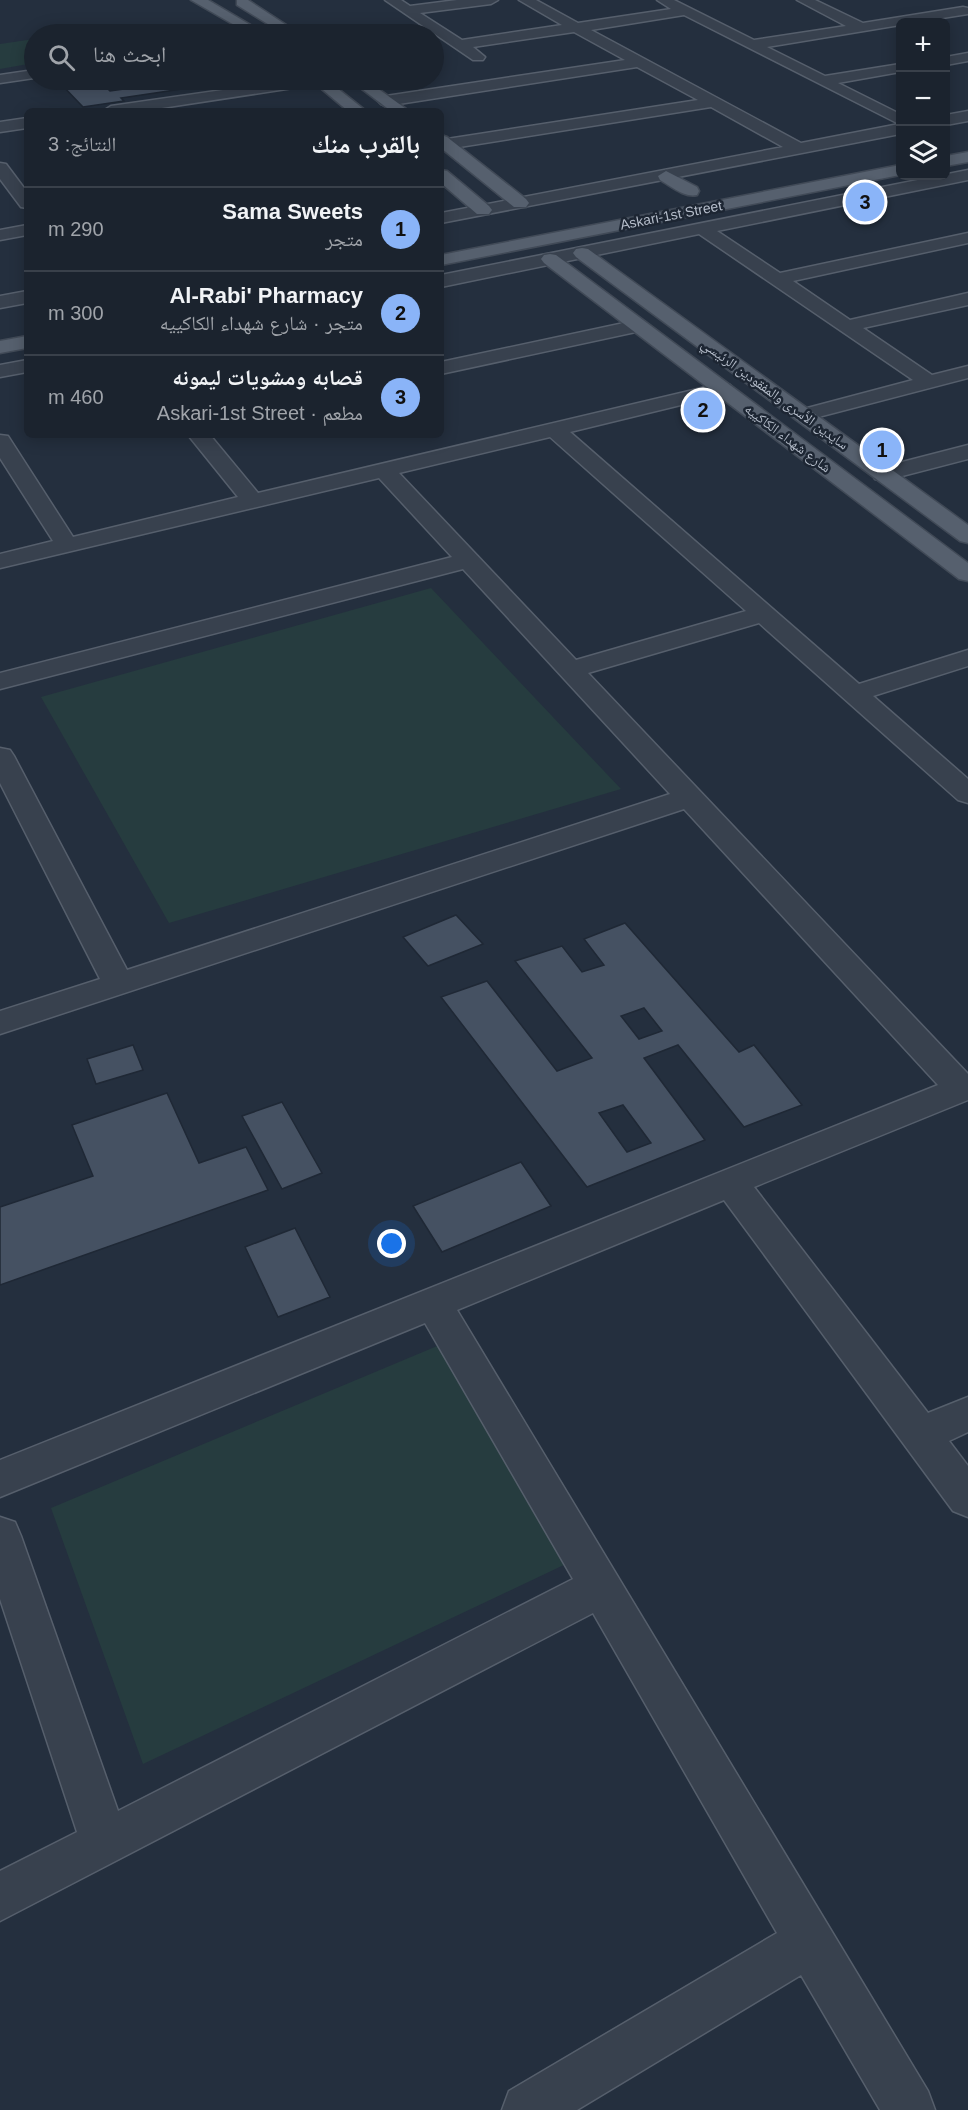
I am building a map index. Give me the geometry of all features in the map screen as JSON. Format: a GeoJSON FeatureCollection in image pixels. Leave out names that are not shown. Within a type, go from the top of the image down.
{"type":"FeatureCollection","features":[{"type":"Feature","properties":{"kind":"main road"},"geometry":{"type":"LineString","coordinates":[[198,0],[241,24]]}},
{"type":"Feature","properties":{"kind":"main road"},"geometry":{"type":"LineString","coordinates":[[237,0],[277,24]]}},
{"type":"Feature","properties":{"kind":"main road"},"geometry":{"type":"LineString","coordinates":[[331,90],[354,108]]}},
{"type":"Feature","properties":{"kind":"main road"},"geometry":{"type":"LineString","coordinates":[[372,90],[396,108]]}},
{"type":"Feature","properties":{"kind":"main road"},"geometry":{"type":"LineString","coordinates":[[444,142],[520,203]]}},
{"type":"Feature","properties":{"kind":"main road"},"geometry":{"type":"LineString","coordinates":[[950,160],[968,157]]}},
{"type":"Feature","properties":{"kind":"main road"},"geometry":{"type":"LineString","coordinates":[[444,169],[472,165]]}},
{"type":"Feature","properties":{"kind":"main road","name":"Askari-1st Street"},"geometry":{"type":"LineString","coordinates":[[444,259],[896,171]]}},
{"type":"Feature","properties":{"kind":"main road"},"geometry":{"type":"LineString","coordinates":[[666,176],[691,190]]}},
{"type":"Feature","properties":{"kind":"main road"},"geometry":{"type":"LineString","coordinates":[[444,178],[483,210]]}},
{"type":"Feature","properties":{"kind":"main road","name":"Askari-1st Street"},"geometry":{"type":"LineString","coordinates":[[668,195],[713,186]]}},
{"type":"Feature","properties":{"kind":"main road"},"geometry":{"type":"LineString","coordinates":[[716,206],[740,220]]}},
{"type":"Feature","properties":{"kind":"main road"},"geometry":{"type":"LineString","coordinates":[[542,220],[563,236]]}},
{"type":"Feature","properties":{"kind":"main road"},"geometry":{"type":"LineString","coordinates":[[501,227],[522,244]]}},
{"type":"Feature","properties":{"kind":"main road","name":"سايدين الأسرى والمفقودين الرئيسي"},"geometry":{"type":"LineString","coordinates":[[582,253],[968,536]]}},
{"type":"Feature","properties":{"kind":"main road","name":"شارع شهداء الكاكييه"},"geometry":{"type":"LineString","coordinates":[[550,259],[968,574]]}},
{"type":"Feature","properties":{"kind":"main road"},"geometry":{"type":"LineString","coordinates":[[0,347],[24,343]]}},
{"type":"Feature","properties":{"kind":"street"},"geometry":{"type":"LineString","coordinates":[[392,0],[428,24]]}},
{"type":"Feature","properties":{"kind":"street"},"geometry":{"type":"LineString","coordinates":[[406,10],[491,0]]}},
{"type":"Feature","properties":{"kind":"street"},"geometry":{"type":"LineString","coordinates":[[526,0],[798,148]]}},
{"type":"Feature","properties":{"kind":"street"},"geometry":{"type":"LineString","coordinates":[[664,0],[896,118]]}},
{"type":"Feature","properties":{"kind":"street"},"geometry":{"type":"LineString","coordinates":[[804,0],[862,28]]}},
{"type":"Feature","properties":{"kind":"street"},"geometry":{"type":"LineString","coordinates":[[939,0],[966,12]]}},
{"type":"Feature","properties":{"kind":"street"},"geometry":{"type":"LineString","coordinates":[[460,45],[686,11]]}},
{"type":"Feature","properties":{"kind":"street"},"geometry":{"type":"LineString","coordinates":[[752,45],[966,12]]}},
{"type":"Feature","properties":{"kind":"street"},"geometry":{"type":"LineString","coordinates":[[444,35],[514,81]]}},
{"type":"Feature","properties":{"kind":"street"},"geometry":{"type":"LineString","coordinates":[[950,60],[968,57]]}},
{"type":"Feature","properties":{"kind":"street"},"geometry":{"type":"LineString","coordinates":[[386,100],[640,62]]}},
{"type":"Feature","properties":{"kind":"street"},"geometry":{"type":"LineString","coordinates":[[822,81],[896,69]]}},
{"type":"Feature","properties":{"kind":"street"},"geometry":{"type":"LineString","coordinates":[[0,79],[24,75]]}},
{"type":"Feature","properties":{"kind":"street"},"geometry":{"type":"LineString","coordinates":[[214,90],[220,95]]}},
{"type":"Feature","properties":{"kind":"street"},"geometry":{"type":"LineString","coordinates":[[131,108],[253,90]]}},
{"type":"Feature","properties":{"kind":"street"},"geometry":{"type":"LineString","coordinates":[[444,142],[713,102]]}},
{"type":"Feature","properties":{"kind":"street"},"geometry":{"type":"LineString","coordinates":[[950,119],[968,116]]}},
{"type":"Feature","properties":{"kind":"street"},"geometry":{"type":"LineString","coordinates":[[0,127],[24,123]]}},
{"type":"Feature","properties":{"kind":"street"},"geometry":{"type":"LineString","coordinates":[[444,217],[896,130]]}},
{"type":"Feature","properties":{"kind":"street"},"geometry":{"type":"LineString","coordinates":[[2,174],[24,174]]}},
{"type":"Feature","properties":{"kind":"street"},"geometry":{"type":"LineString","coordinates":[[2,174],[24,199]]}},
{"type":"Feature","properties":{"kind":"street"},"geometry":{"type":"LineString","coordinates":[[444,280],[968,175]]}},
{"type":"Feature","properties":{"kind":"street"},"geometry":{"type":"LineString","coordinates":[[701,228],[929,382]]}},
{"type":"Feature","properties":{"kind":"street"},"geometry":{"type":"LineString","coordinates":[[0,235],[24,231]]}},
{"type":"Feature","properties":{"kind":"street"},"geometry":{"type":"LineString","coordinates":[[778,279],[968,238]]}},
{"type":"Feature","properties":{"kind":"street"},"geometry":{"type":"LineString","coordinates":[[0,302],[24,298]]}},
{"type":"Feature","properties":{"kind":"street"},"geometry":{"type":"LineString","coordinates":[[848,326],[968,299]]}},
{"type":"Feature","properties":{"kind":"street"},"geometry":{"type":"LineString","coordinates":[[444,367],[638,326]]}},
{"type":"Feature","properties":{"kind":"street"},"geometry":{"type":"LineString","coordinates":[[0,371],[24,367]]}},
{"type":"Feature","properties":{"kind":"street"},"geometry":{"type":"LineString","coordinates":[[802,415],[968,372]]}},
{"type":"Feature","properties":{"kind":"street"},"geometry":{"type":"LineString","coordinates":[[0,561],[723,389]]}},
{"type":"Feature","properties":{"kind":"street"},"geometry":{"type":"LineString","coordinates":[[554,429],[968,794]]}},
{"type":"Feature","properties":{"kind":"street"},"geometry":{"type":"LineString","coordinates":[[202,438],[253,501]]}},
{"type":"Feature","properties":{"kind":"street"},"geometry":{"type":"LineString","coordinates":[[3,451],[67,545]]}},
{"type":"Feature","properties":{"kind":"street"},"geometry":{"type":"LineString","coordinates":[[883,474],[968,452]]}},
{"type":"Feature","properties":{"kind":"street"},"geometry":{"type":"LineString","coordinates":[[0,1479],[965,1088],[384,470]]}},
{"type":"Feature","properties":{"kind":"street"},"geometry":{"type":"LineString","coordinates":[[0,681],[468,560]]}},
{"type":"Feature","properties":{"kind":"street"},"geometry":{"type":"LineString","coordinates":[[571,670],[764,614]]}},
{"type":"Feature","properties":{"kind":"street"},"geometry":{"type":"LineString","coordinates":[[853,694],[968,658]]}},
{"type":"Feature","properties":{"kind":"street"},"geometry":{"type":"LineString","coordinates":[[0,756],[118,984]]}},
{"type":"Feature","properties":{"kind":"street"},"geometry":{"type":"LineString","coordinates":[[0,1023],[690,797]]}},
{"type":"Feature","properties":{"kind":"street"},"geometry":{"type":"LineString","coordinates":[[731,1183],[968,1498]]}},
{"type":"Feature","properties":{"kind":"street"},"geometry":{"type":"LineString","coordinates":[[433,1304],[909,2110]]}},
{"type":"Feature","properties":{"kind":"street"},"geometry":{"type":"LineString","coordinates":[[921,1435],[968,1414]]}},
{"type":"Feature","properties":{"kind":"street"},"geometry":{"type":"LineString","coordinates":[[0,1536],[105,1843]]}},
{"type":"Feature","properties":{"kind":"street"},"geometry":{"type":"LineString","coordinates":[[0,1897],[600,1587]]}},
{"type":"Feature","properties":{"kind":"street"},"geometry":{"type":"LineString","coordinates":[[528,2110],[809,1942]]}},
{"type":"Feature","properties":{"kind":"green space"},"geometry":{"type":"Polygon","coordinates":[[[24,40],[24,65],[0,69],[0,44],[24,40]]]}},
{"type":"Feature","properties":{"kind":"green space"},"geometry":{"type":"Polygon","coordinates":[[[431,588],[621,789],[169,923],[41,697],[431,588]]]}},
{"type":"Feature","properties":{"kind":"green space"},"geometry":{"type":"Polygon","coordinates":[[[442,1344],[568,1563],[143,1764],[51,1508],[442,1344]]]}},
{"type":"Feature","properties":{"kind":"building"},"geometry":{"type":"Polygon","coordinates":[[[67,90],[175,90],[121,98],[124,101],[83,107],[67,90]]]}},
{"type":"Feature","properties":{"kind":"building"},"geometry":{"type":"Polygon","coordinates":[[[456,915],[483,944],[428,966],[403,937],[456,915]]]}},
{"type":"Feature","properties":{"kind":"building"},"geometry":{"type":"Polygon","coordinates":[[[625,923],[739,1052],[754,1045],[802,1105],[744,1127],[678,1045],[644,1058],[705,1140],[587,1187],[441,997],[487,981],[557,1071],[592,1058],[515,961],[562,946],[582,972],[604,965],[584,939],[625,923]],[[644,1008],[621,1016],[639,1039],[662,1031],[644,1008]],[[623,1105],[599,1113],[627,1152],[651,1143],[623,1105]]]}},
{"type":"Feature","properties":{"kind":"building"},"geometry":{"type":"Polygon","coordinates":[[[133,1045],[143,1070],[96,1084],[87,1059],[133,1045]]]}},
{"type":"Feature","properties":{"kind":"building"},"geometry":{"type":"Polygon","coordinates":[[[167,1093],[199,1163],[246,1147],[268,1190],[0,1285],[0,1207],[93,1176],[72,1125],[167,1093]]]}},
{"type":"Feature","properties":{"kind":"building"},"geometry":{"type":"Polygon","coordinates":[[[282,1102],[322,1173],[282,1189],[242,1116],[282,1102]]]}},
{"type":"Feature","properties":{"kind":"building"},"geometry":{"type":"Polygon","coordinates":[[[521,1162],[551,1206],[442,1252],[413,1206],[521,1162]]]}},
{"type":"Feature","properties":{"kind":"building"},"geometry":{"type":"Polygon","coordinates":[[[295,1228],[330,1297],[278,1317],[245,1247],[295,1228]]]}},
{"type":"Feature","properties":{"kind":"place","name":"قصابه ومشويات ليمونه"},"geometry":{"type":"Point","coordinates":[865,202]}},
{"type":"Feature","properties":{"kind":"place","name":"Al-Rabi' Pharmacy"},"geometry":{"type":"Point","coordinates":[703,410]}},
{"type":"Feature","properties":{"kind":"place","name":"Sama Sweets"},"geometry":{"type":"Point","coordinates":[882,450]}}]}
